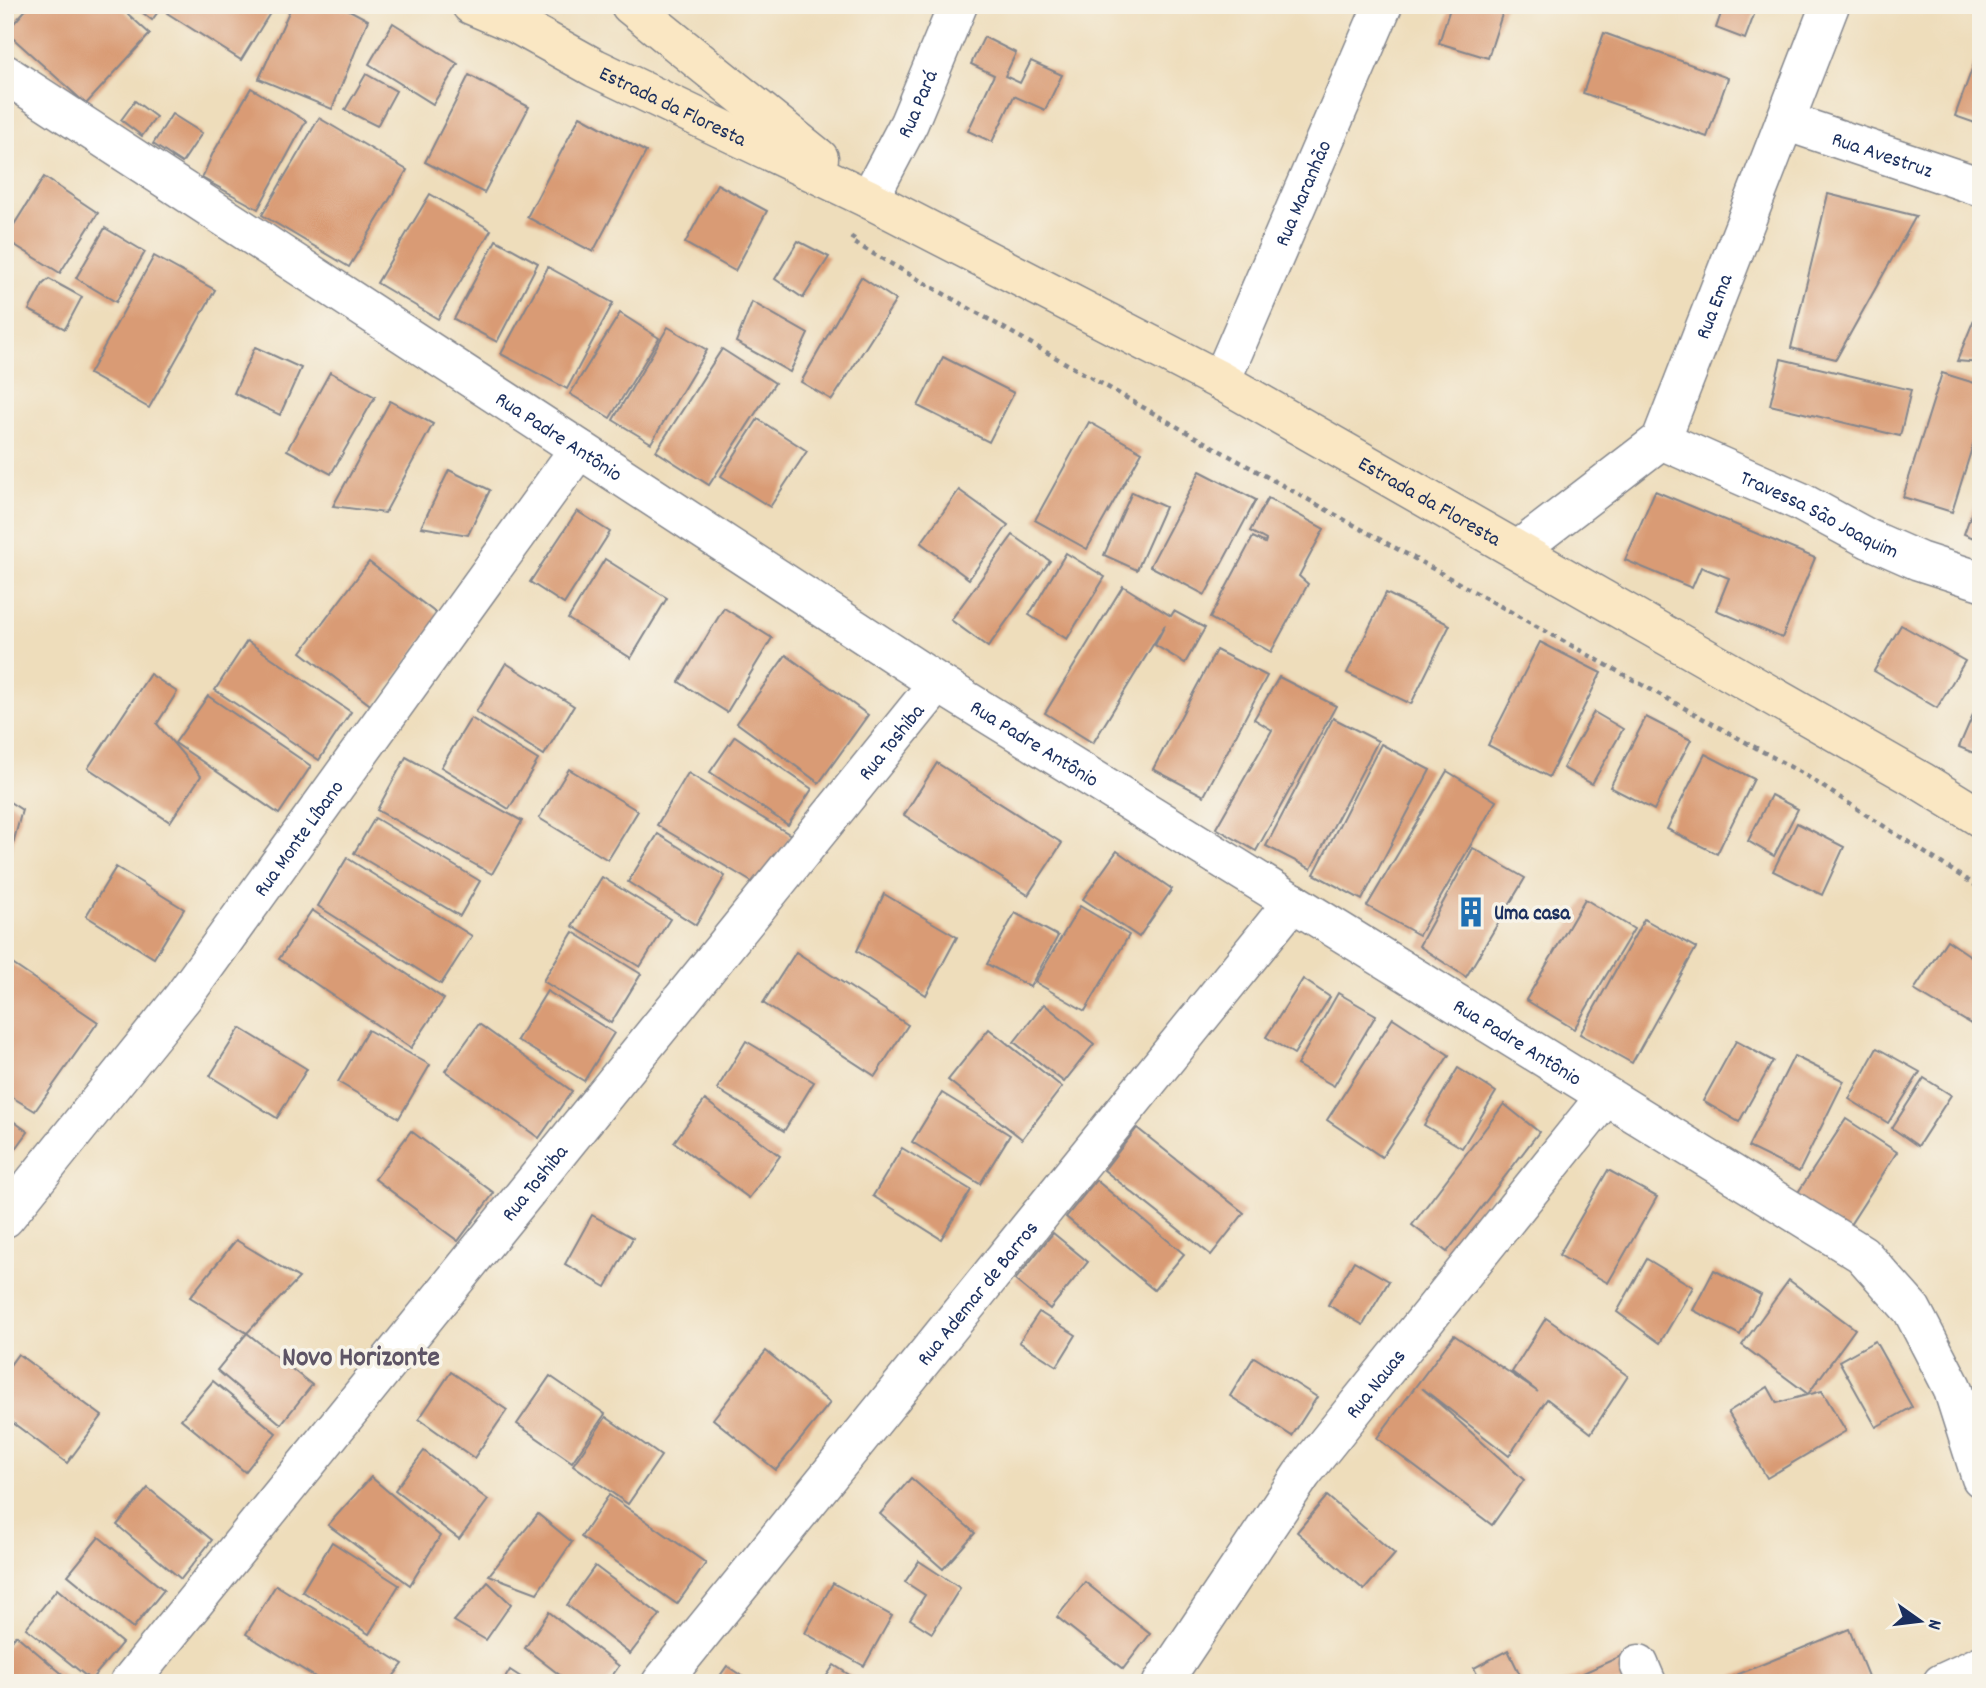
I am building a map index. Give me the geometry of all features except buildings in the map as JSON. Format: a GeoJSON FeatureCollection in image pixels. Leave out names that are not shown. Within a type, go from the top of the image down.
{"type":"FeatureCollection","features":[{"type":"Feature","properties":{"kind":"main road","name":"Estrada da Floresta"},"geometry":{"type":"LineString","coordinates":[[630,5],[869,199]]}},
{"type":"Feature","properties":{"kind":"main road","name":"Estrada da Floresta"},"geometry":{"type":"LineString","coordinates":[[480,6],[595,68],[869,199],[1221,382],[1921,781],[1981,818]]}},
{"type":"Feature","properties":{"kind":"street","name":"Rua Pará"},"geometry":{"type":"LineString","coordinates":[[869,199],[909,123],[958,5]]}},
{"type":"Feature","properties":{"kind":"street","name":"Rua Maranhão"},"geometry":{"type":"LineString","coordinates":[[1221,382],[1383,5]]}},
{"type":"Feature","properties":{"kind":"street","name":"Rua Ema"},"geometry":{"type":"LineString","coordinates":[[1661,440],[1830,5]]}},
{"type":"Feature","properties":{"kind":"street","name":"Rua Padre Antônio"},"geometry":{"type":"LineString","coordinates":[[5,74],[938,683],[1861,1254],[1913,1310],[1952,1387],[1981,1478]]}},
{"type":"Feature","properties":{"kind":"street","name":"Rua Avestruz"},"geometry":{"type":"LineString","coordinates":[[1785,121],[1981,187]]}},
{"type":"Feature","properties":{"kind":"street"},"geometry":{"type":"LineString","coordinates":[[1518,550],[1661,440]]}},
{"type":"Feature","properties":{"kind":"street","name":"Travessa São Joaquim"},"geometry":{"type":"LineString","coordinates":[[1661,440],[1799,501],[1869,539],[1919,561],[1981,581]]}},
{"type":"Feature","properties":{"kind":"street","name":"Rua Monte Líbano"},"geometry":{"type":"LineString","coordinates":[[5,1218],[183,997],[579,449]]}},
{"type":"Feature","properties":{"kind":"street","name":"Rua Toshiba"},"geometry":{"type":"LineString","coordinates":[[129,1683],[938,683]]}},
{"type":"Feature","properties":{"kind":"street","name":"Rua Ademar de Barros"},"geometry":{"type":"LineString","coordinates":[[661,1683],[1293,902]]}},
{"type":"Feature","properties":{"kind":"street","name":"Rua Nauas"},"geometry":{"type":"LineString","coordinates":[[1162,1683],[1302,1474],[1605,1097]]}},
{"type":"Feature","properties":{"kind":"street"},"geometry":{"type":"LineString","coordinates":[[1942,1683],[1981,1665]]}},
{"type":"Feature","properties":{"kind":"path"},"geometry":{"type":"LineString","coordinates":[[869,199],[851,241],[1197,438],[1805,775],[1981,889]]}},
{"type":"Feature","properties":{"kind":"place","name":"Uma casa"},"geometry":{"type":"Point","coordinates":[1471,912]}},
{"type":"Feature","properties":{"kind":"district","name":"Novo Horizonte"},"geometry":{"type":"Point","coordinates":[361,1355]}}]}
